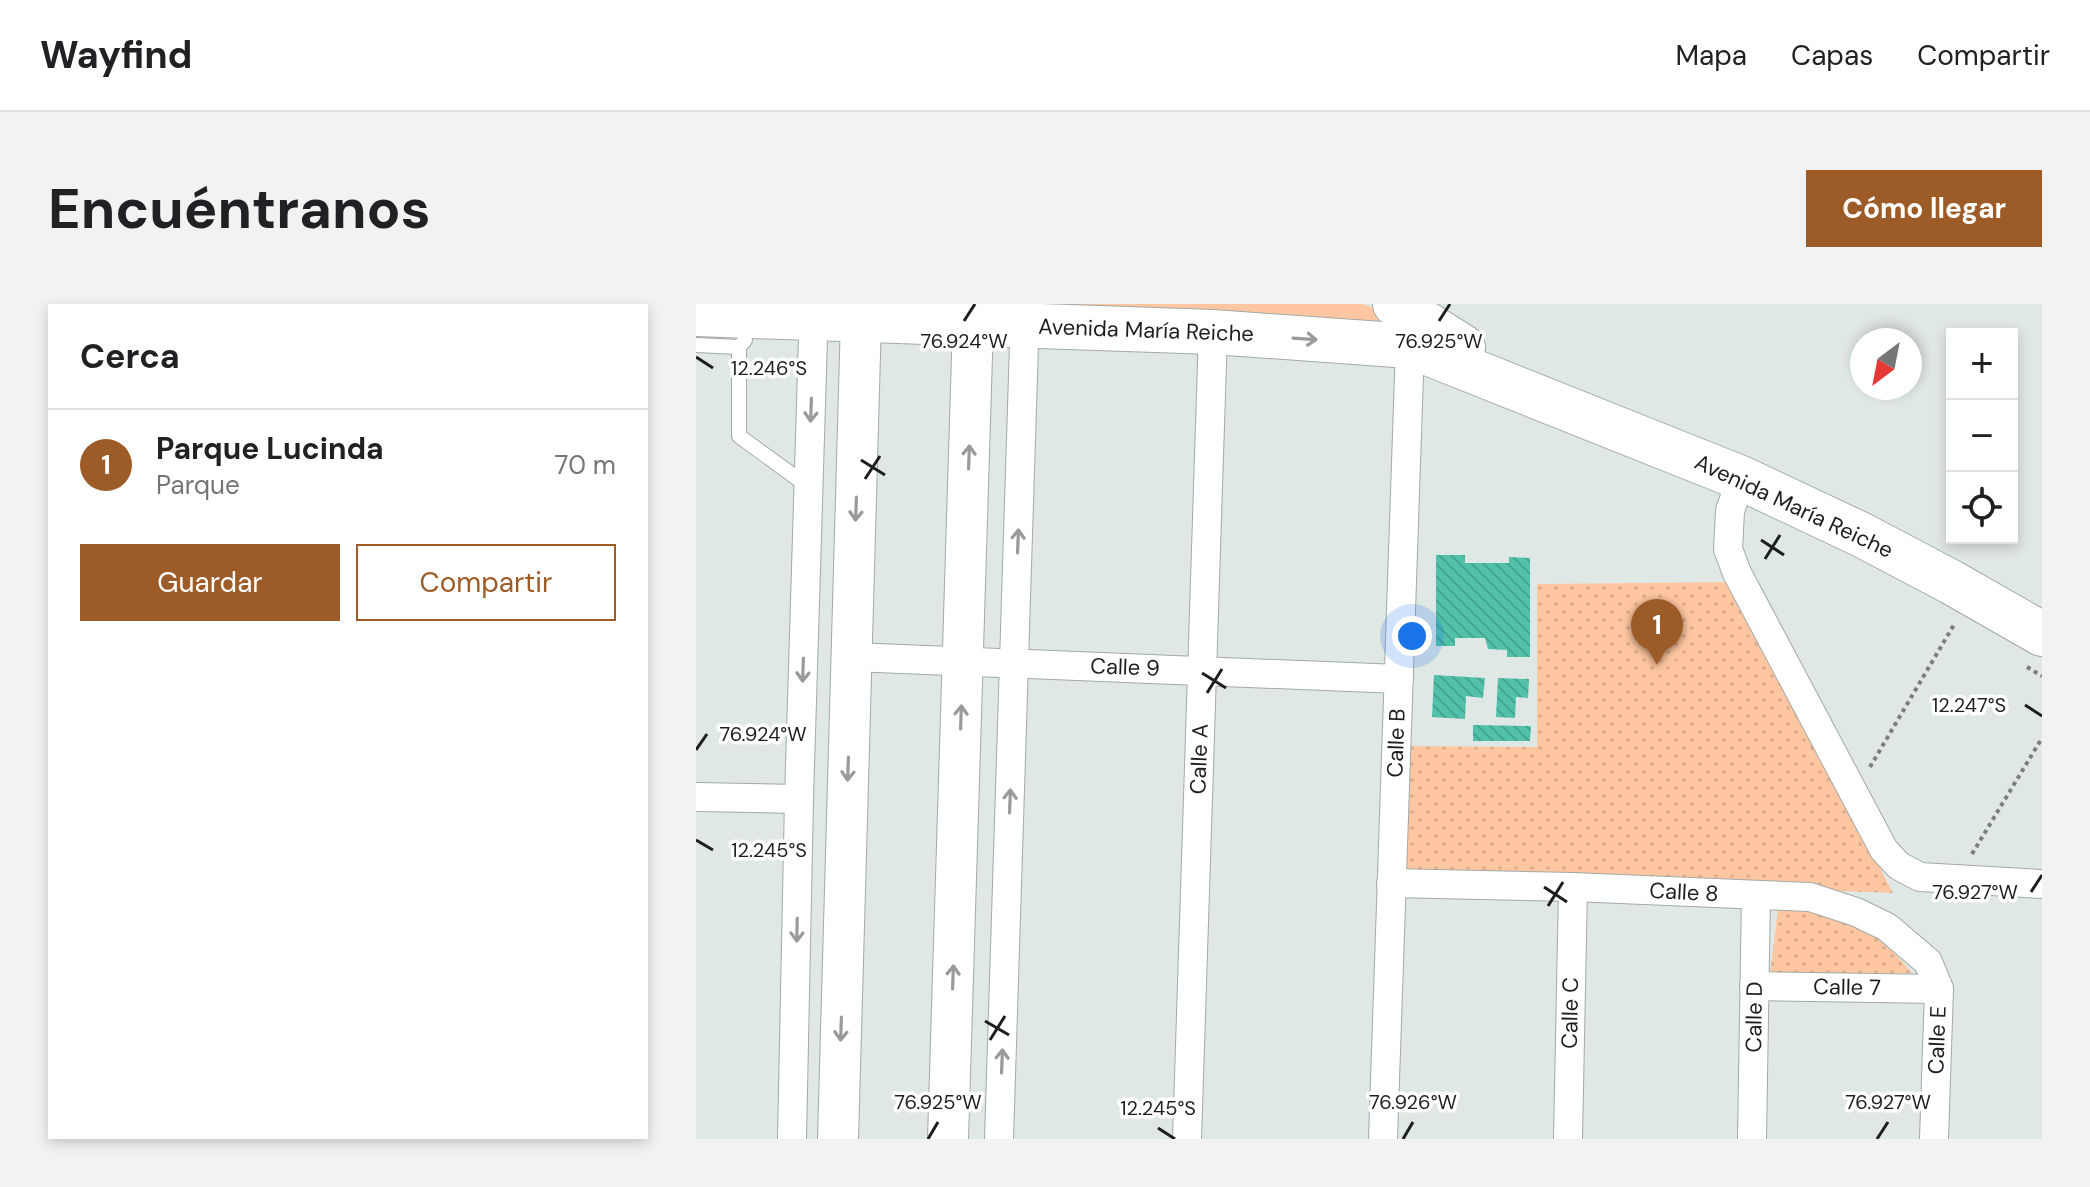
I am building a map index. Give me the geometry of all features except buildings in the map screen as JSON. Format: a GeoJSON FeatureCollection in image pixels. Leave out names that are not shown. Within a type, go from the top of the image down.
{"type":"FeatureCollection","features":[{"type":"Feature","properties":{"kind":"main road","name":"Avenida María Reiche"},"geometry":{"type":"LineString","coordinates":[[1395,304],[1539,396]]}},
{"type":"Feature","properties":{"kind":"main road","name":"Avenida María Reiche"},"geometry":{"type":"LineString","coordinates":[[696,314],[753,332],[814,311],[861,319],[973,323],[1025,315],[1410,346],[1741,478],[1862,535],[2042,634]]}},
{"type":"Feature","properties":{"kind":"main road"},"geometry":{"type":"LineString","coordinates":[[838,1139],[861,319]]}},
{"type":"Feature","properties":{"kind":"main road"},"geometry":{"type":"LineString","coordinates":[[948,1139],[973,323]]}},
{"type":"Feature","properties":{"kind":"street"},"geometry":{"type":"LineString","coordinates":[[792,1139],[814,311]]}},
{"type":"Feature","properties":{"kind":"street"},"geometry":{"type":"LineString","coordinates":[[999,1139],[1025,315]]}},
{"type":"Feature","properties":{"kind":"street","name":"Calle A"},"geometry":{"type":"LineString","coordinates":[[1187,1139],[1213,332]]}},
{"type":"Feature","properties":{"kind":"street","name":"Calle B"},"geometry":{"type":"LineString","coordinates":[[1383,1139],[1410,346]]}},
{"type":"Feature","properties":{"kind":"street"},"geometry":{"type":"LineString","coordinates":[[1741,478],[1730,511],[1728,549],[1737,573],[1884,850],[1899,866],[1920,877],[2042,884]]}},
{"type":"Feature","properties":{"kind":"street","name":"Calle 9"},"geometry":{"type":"LineString","coordinates":[[852,657],[1399,679]]}},
{"type":"Feature","properties":{"kind":"street"},"geometry":{"type":"LineString","coordinates":[[696,797],[799,799]]}},
{"type":"Feature","properties":{"kind":"street","name":"Calle 8"},"geometry":{"type":"LineString","coordinates":[[1391,883],[1810,897],[1856,912],[1887,927],[1928,962],[1939,989]]}},
{"type":"Feature","properties":{"kind":"street","name":"Calle C"},"geometry":{"type":"LineString","coordinates":[[1568,1139],[1573,887]]}},
{"type":"Feature","properties":{"kind":"street","name":"Calle D"},"geometry":{"type":"LineString","coordinates":[[1752,1139],[1756,895]]}},
{"type":"Feature","properties":{"kind":"street","name":"Calle 7"},"geometry":{"type":"LineString","coordinates":[[1754,986],[1939,989]]}},
{"type":"Feature","properties":{"kind":"street","name":"Calle E"},"geometry":{"type":"LineString","coordinates":[[1934,1139],[1939,989]]}},
{"type":"Feature","properties":{"kind":"lane"},"geometry":{"type":"LineString","coordinates":[[696,345],[753,332],[739,436],[809,487]]}},
{"type":"Feature","properties":{"kind":"path"},"geometry":{"type":"LineString","coordinates":[[1855,794],[1955,623]]}},
{"type":"Feature","properties":{"kind":"path"},"geometry":{"type":"LineString","coordinates":[[1956,880],[2042,738]]}},
{"type":"Feature","properties":{"kind":"shaded area"},"geometry":{"type":"Polygon","coordinates":[[[1066,304],[1362,304],[1384,311],[1409,326],[1065,308],[1066,304]]]}},
{"type":"Feature","properties":{"kind":"shaded area"},"geometry":{"type":"Polygon","coordinates":[[[1733,582],[1893,893],[1404,875],[1410,746],[1537,747],[1537,584],[1733,582]]]}},
{"type":"Feature","properties":{"kind":"shaded area"},"geometry":{"type":"Polygon","coordinates":[[[1778,909],[1819,912],[1854,923],[1884,943],[1912,973],[1770,974],[1778,909]]]}},
{"type":"Feature","properties":{"kind":"place","name":"Parque Lucinda"},"geometry":{"type":"Point","coordinates":[1657,665]}}]}
